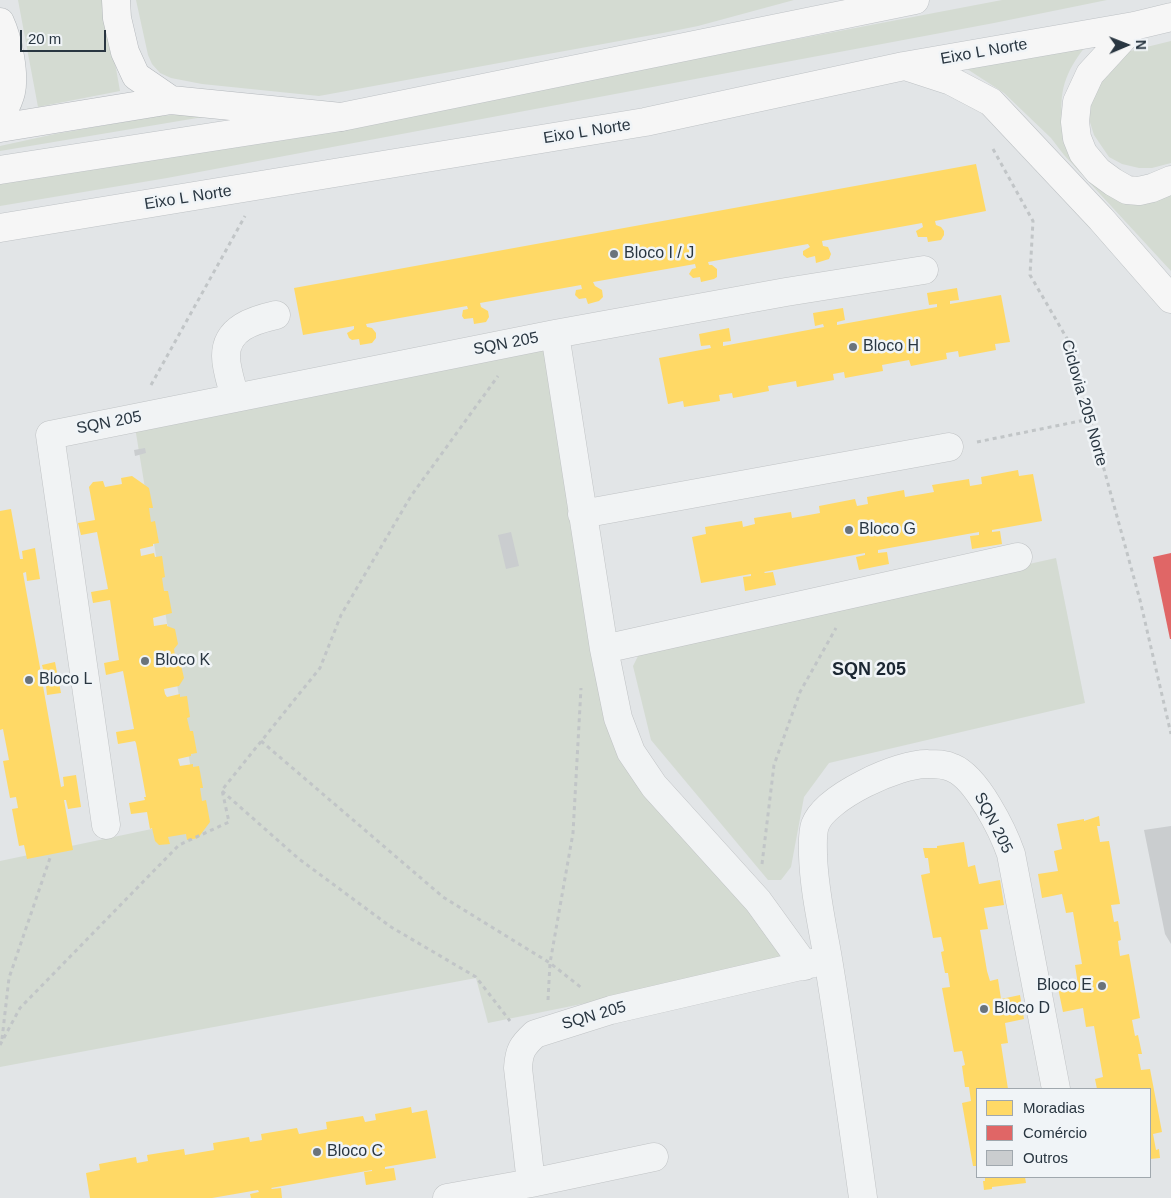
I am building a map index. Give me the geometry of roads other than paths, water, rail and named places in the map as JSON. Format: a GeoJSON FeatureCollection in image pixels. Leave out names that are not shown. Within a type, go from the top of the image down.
{"type":"FeatureCollection","features":[{"type":"Feature","properties":{"kind":"main road"},"geometry":{"type":"LineString","coordinates":[[116,0],[117,18],[125,52],[136,76],[171,100]]}},
{"type":"Feature","properties":{"kind":"main road"},"geometry":{"type":"LineString","coordinates":[[0,170],[341,117],[915,0]]}},
{"type":"Feature","properties":{"kind":"main road","name":"Eixo L Norte"},"geometry":{"type":"LineString","coordinates":[[0,228],[646,122],[904,66],[1134,26],[1171,17]]}},
{"type":"Feature","properties":{"kind":"main road"},"geometry":{"type":"LineString","coordinates":[[0,22],[5,34],[12,75],[11,92],[0,118]]}},
{"type":"Feature","properties":{"kind":"main road"},"geometry":{"type":"LineString","coordinates":[[1134,26],[1090,74],[1077,102],[1075,122],[1077,138],[1083,153],[1098,171],[1128,190],[1139,192],[1171,180]]}},
{"type":"Feature","properties":{"kind":"main road"},"geometry":{"type":"LineString","coordinates":[[904,66],[951,81],[991,102],[1101,219],[1171,299]]}},
{"type":"Feature","properties":{"kind":"main road"},"geometry":{"type":"LineString","coordinates":[[0,128],[171,100],[341,117]]}},
{"type":"Feature","properties":{"kind":"street","name":"SQN 205"},"geometry":{"type":"LineString","coordinates":[[106,825],[50,435],[554,334],[786,292],[924,270]]}},
{"type":"Feature","properties":{"kind":"street"},"geometry":{"type":"LineString","coordinates":[[235,398],[226,356],[230,340],[241,328],[253,320],[276,315]]}},
{"type":"Feature","properties":{"kind":"street","name":"SQN 205"},"geometry":{"type":"LineString","coordinates":[[554,334],[604,649],[618,718],[631,752],[654,786],[817,963]]}},
{"type":"Feature","properties":{"kind":"street"},"geometry":{"type":"LineString","coordinates":[[582,514],[949,447]]}},
{"type":"Feature","properties":{"kind":"street"},"geometry":{"type":"LineString","coordinates":[[604,649],[1018,557]]}},
{"type":"Feature","properties":{"kind":"street","name":"SQN 205"},"geometry":{"type":"LineString","coordinates":[[863,1198],[817,963],[814,826],[824,811],[840,797],[868,782],[922,764],[939,764],[955,768],[974,785],[996,821],[1011,854],[1056,1088]]}},
{"type":"Feature","properties":{"kind":"street","name":"SQN 205"},"geometry":{"type":"LineString","coordinates":[[531,1183],[518,1068],[519,1054],[536,1036],[612,1010],[817,963]]}},
{"type":"Feature","properties":{"kind":"street"},"geometry":{"type":"LineString","coordinates":[[447,1198],[531,1183],[654,1157]]}},
{"type":"Feature","properties":{"kind":"place","name":"Bloco I / J"},"geometry":{"type":"Point","coordinates":[614,254]}},
{"type":"Feature","properties":{"kind":"place","name":"Bloco H"},"geometry":{"type":"Point","coordinates":[853,347]}},
{"type":"Feature","properties":{"kind":"place","name":"Bloco G"},"geometry":{"type":"Point","coordinates":[849,530]}},
{"type":"Feature","properties":{"kind":"place","name":"Bloco K"},"geometry":{"type":"Point","coordinates":[145,661]}},
{"type":"Feature","properties":{"kind":"place","name":"Bloco L"},"geometry":{"type":"Point","coordinates":[29,680]}},
{"type":"Feature","properties":{"kind":"place","name":"Bloco E"},"geometry":{"type":"Point","coordinates":[1102,986]}},
{"type":"Feature","properties":{"kind":"place","name":"Bloco D"},"geometry":{"type":"Point","coordinates":[984,1009]}},
{"type":"Feature","properties":{"kind":"place","name":"Bloco C"},"geometry":{"type":"Point","coordinates":[317,1152]}},
{"type":"Feature","properties":{"kind":"district","name":"SQN 205"},"geometry":{"type":"Point","coordinates":[869,670]}}]}
